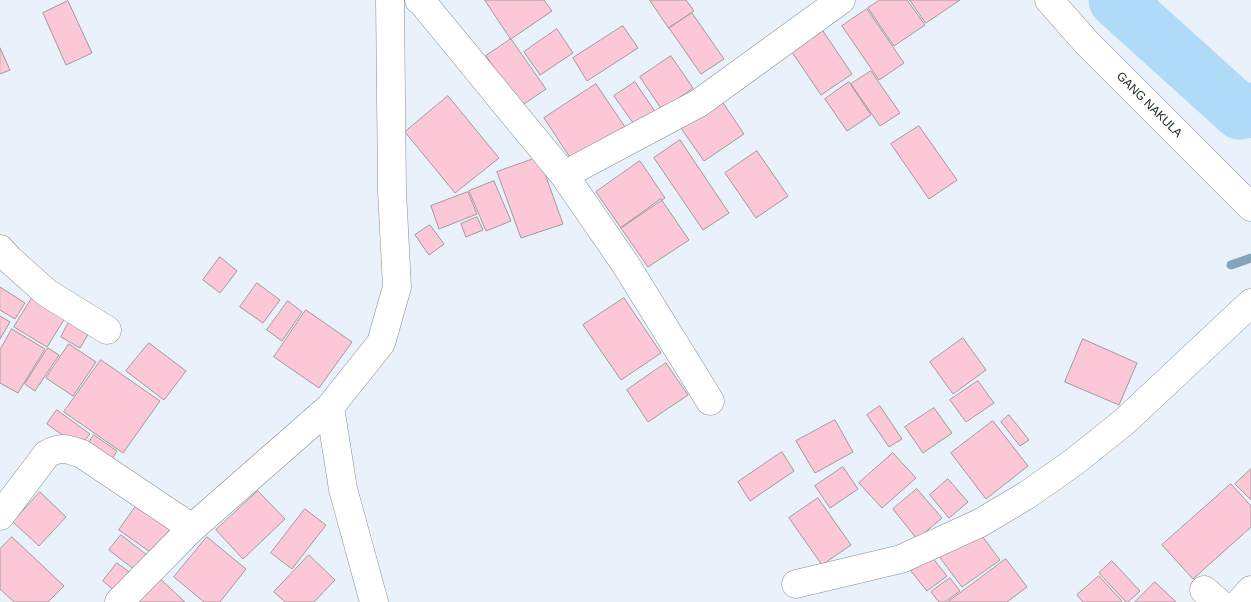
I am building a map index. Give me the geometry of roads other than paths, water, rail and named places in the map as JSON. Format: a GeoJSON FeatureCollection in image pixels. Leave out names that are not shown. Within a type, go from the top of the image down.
{"type":"FeatureCollection","features":[{"type":"Feature","properties":{"kind":"street"},"geometry":{"type":"LineString","coordinates":[[119,602],[192,528],[330,407],[381,343],[397,287],[392,190],[390,0]]}},
{"type":"Feature","properties":{"kind":"street"},"geometry":{"type":"LineString","coordinates":[[564,175],[698,103],[841,0]]}},
{"type":"Feature","properties":{"kind":"street","name":"GANG NAKULA"},"geometry":{"type":"LineString","coordinates":[[1049,0],[1087,43],[1251,207]]}},
{"type":"Feature","properties":{"kind":"street"},"geometry":{"type":"LineString","coordinates":[[423,1],[564,175],[626,265],[710,401]]}},
{"type":"Feature","properties":{"kind":"street"},"geometry":{"type":"LineString","coordinates":[[0,249],[47,293],[106,330]]}},
{"type":"Feature","properties":{"kind":"street"},"geometry":{"type":"LineString","coordinates":[[796,584],[901,559],[980,522],[1028,495],[1074,462],[1124,422],[1251,303]]}},
{"type":"Feature","properties":{"kind":"street"},"geometry":{"type":"LineString","coordinates":[[330,407],[343,489],[374,602]]}},
{"type":"Feature","properties":{"kind":"street"},"geometry":{"type":"LineString","coordinates":[[0,516],[48,454],[57,449],[68,449],[82,454],[192,528]]}},
{"type":"Feature","properties":{"kind":"street"},"geometry":{"type":"LineString","coordinates":[[1240,602],[1251,590]]}},
{"type":"Feature","properties":{"kind":"waterway"},"geometry":{"type":"LineString","coordinates":[[1116,0],[1240,112],[1251,110]]}},
{"type":"Feature","properties":{"kind":"waterway"},"geometry":{"type":"LineString","coordinates":[[1231,265],[1251,258]]}}]}
